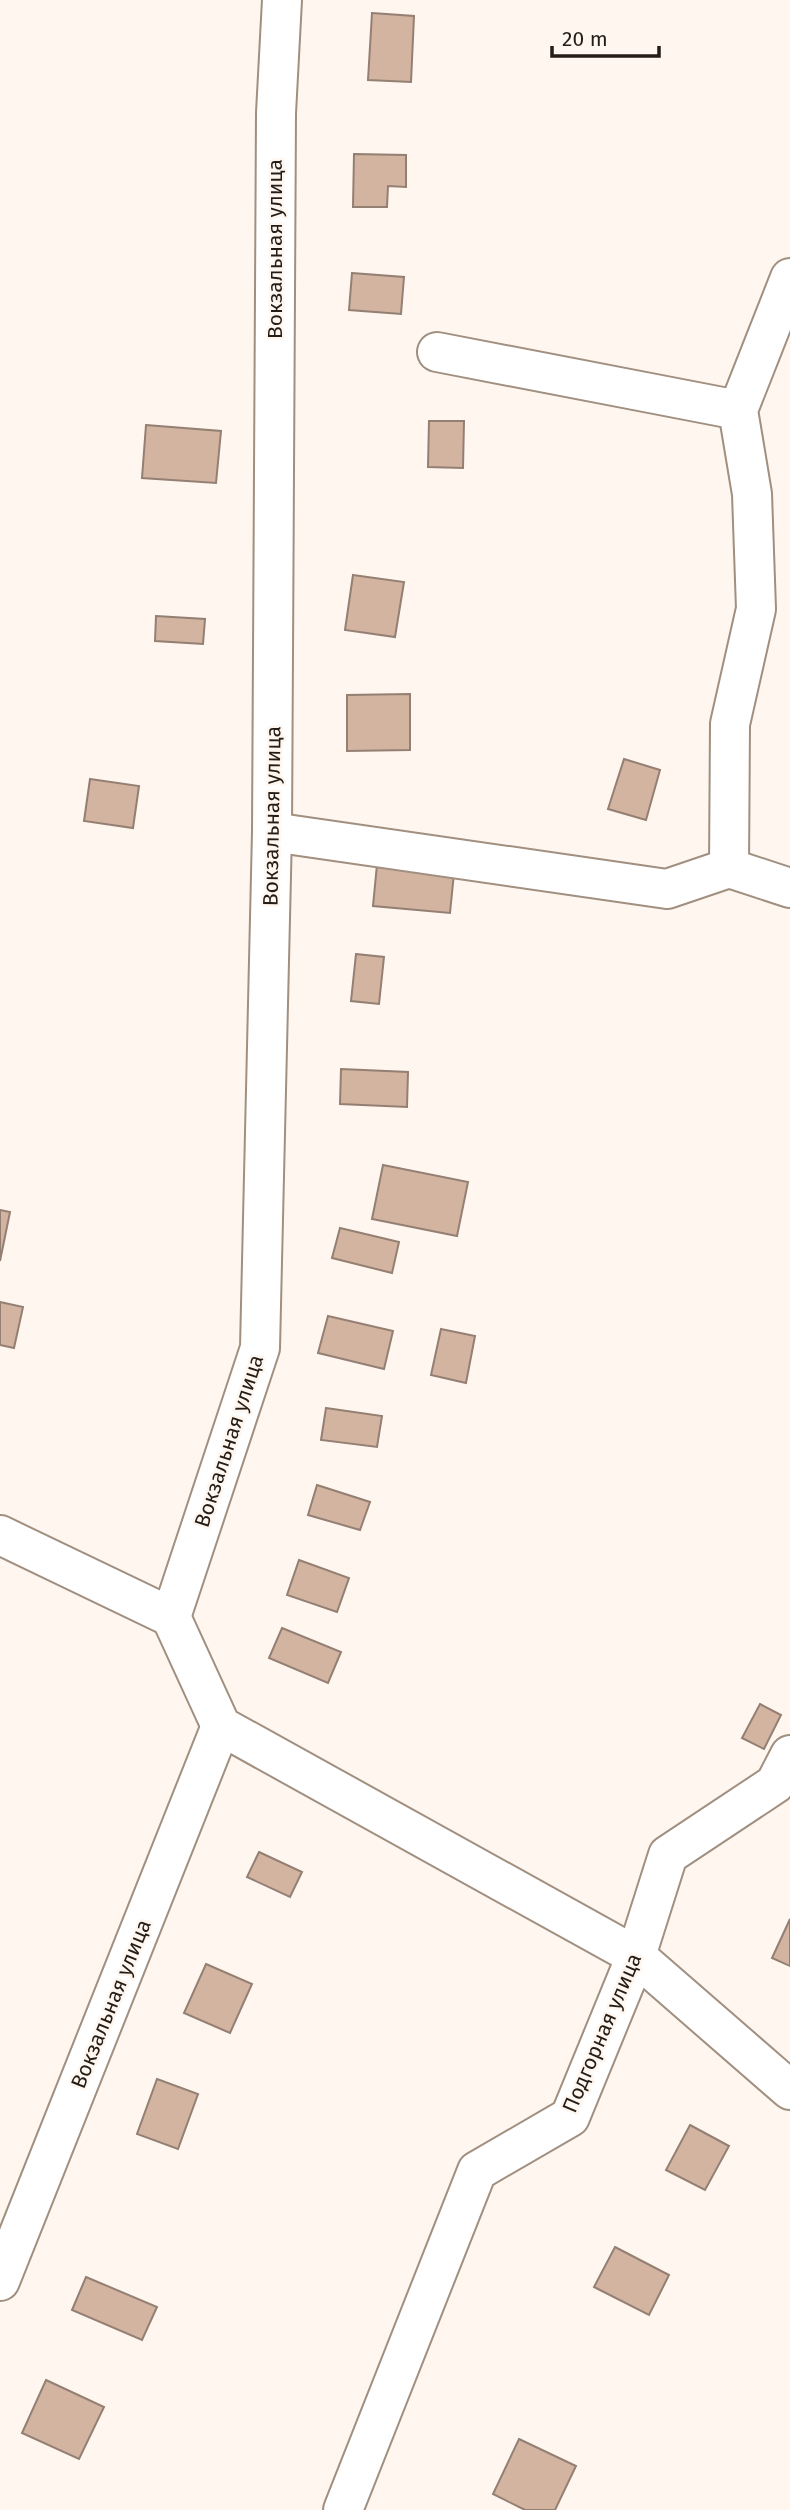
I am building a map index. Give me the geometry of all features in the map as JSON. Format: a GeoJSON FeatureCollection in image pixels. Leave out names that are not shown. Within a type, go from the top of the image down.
{"type":"FeatureCollection","features":[{"type":"Feature","properties":{"kind":"street","name":"Вокзальная улица"},"geometry":{"type":"LineString","coordinates":[[171,1617],[260,1348],[272,832],[276,113],[282,0]]}},
{"type":"Feature","properties":{"kind":"street"},"geometry":{"type":"LineString","coordinates":[[729,868],[730,724],[756,609],[752,494],[738,410],[790,278]]}},
{"type":"Feature","properties":{"kind":"street"},"geometry":{"type":"LineString","coordinates":[[437,352],[738,410]]}},
{"type":"Feature","properties":{"kind":"street"},"geometry":{"type":"LineString","coordinates":[[272,832],[667,889],[729,868],[790,888]]}},
{"type":"Feature","properties":{"kind":"street"},"geometry":{"type":"LineString","coordinates":[[0,1535],[171,1617],[221,1726],[636,1956],[790,2090]]}},
{"type":"Feature","properties":{"kind":"street","name":"Вокзальная улица"},"geometry":{"type":"LineString","coordinates":[[0,2281],[221,1726]]}},
{"type":"Feature","properties":{"kind":"street","name":"Подгорная улица"},"geometry":{"type":"LineString","coordinates":[[343,2510],[477,2171],[570,2117],[636,1956],[668,1854],[775,1784],[790,1755]]}},
{"type":"Feature","properties":{"kind":"building"},"geometry":{"type":"Polygon","coordinates":[[[372,13],[414,16],[411,82],[368,80],[372,13]]]}},
{"type":"Feature","properties":{"kind":"building"},"geometry":{"type":"Polygon","coordinates":[[[354,154],[406,155],[406,187],[388,186],[387,207],[353,207],[354,154]]]}},
{"type":"Feature","properties":{"kind":"building"},"geometry":{"type":"Polygon","coordinates":[[[352,273],[404,277],[401,314],[349,310],[352,273]]]}},
{"type":"Feature","properties":{"kind":"building"},"geometry":{"type":"Polygon","coordinates":[[[429,421],[464,421],[463,468],[428,467],[429,421]]]}},
{"type":"Feature","properties":{"kind":"building"},"geometry":{"type":"Polygon","coordinates":[[[146,425],[221,431],[216,483],[142,478],[146,425]]]}},
{"type":"Feature","properties":{"kind":"building"},"geometry":{"type":"Polygon","coordinates":[[[353,575],[404,582],[395,637],[345,630],[353,575]]]}},
{"type":"Feature","properties":{"kind":"building"},"geometry":{"type":"Polygon","coordinates":[[[156,616],[205,619],[203,644],[155,641],[156,616]]]}},
{"type":"Feature","properties":{"kind":"building"},"geometry":{"type":"Polygon","coordinates":[[[410,694],[410,750],[347,751],[347,695],[410,694]]]}},
{"type":"Feature","properties":{"kind":"building"},"geometry":{"type":"Polygon","coordinates":[[[624,759],[660,770],[646,820],[608,809],[624,759]]]}},
{"type":"Feature","properties":{"kind":"building"},"geometry":{"type":"Polygon","coordinates":[[[90,779],[139,786],[133,828],[84,821],[90,779]]]}},
{"type":"Feature","properties":{"kind":"building"},"geometry":{"type":"Polygon","coordinates":[[[378,854],[455,863],[450,913],[373,906],[378,854]]]}},
{"type":"Feature","properties":{"kind":"building"},"geometry":{"type":"Polygon","coordinates":[[[356,954],[384,957],[379,1004],[351,1001],[356,954]]]}},
{"type":"Feature","properties":{"kind":"building"},"geometry":{"type":"Polygon","coordinates":[[[341,1069],[408,1072],[407,1107],[340,1104],[341,1069]]]}},
{"type":"Feature","properties":{"kind":"building"},"geometry":{"type":"Polygon","coordinates":[[[383,1165],[468,1182],[457,1236],[372,1219],[383,1165]]]}},
{"type":"Feature","properties":{"kind":"building"},"geometry":{"type":"Polygon","coordinates":[[[0,1210],[10,1212],[0,1261],[0,1210]]]}},
{"type":"Feature","properties":{"kind":"building"},"geometry":{"type":"Polygon","coordinates":[[[340,1228],[399,1242],[392,1273],[332,1258],[340,1228]]]}},
{"type":"Feature","properties":{"kind":"building"},"geometry":{"type":"Polygon","coordinates":[[[0,1302],[23,1307],[14,1348],[0,1345],[0,1302]]]}},
{"type":"Feature","properties":{"kind":"building"},"geometry":{"type":"Polygon","coordinates":[[[328,1316],[393,1331],[384,1369],[318,1353],[328,1316]]]}},
{"type":"Feature","properties":{"kind":"building"},"geometry":{"type":"Polygon","coordinates":[[[441,1329],[475,1336],[466,1383],[431,1375],[441,1329]]]}},
{"type":"Feature","properties":{"kind":"building"},"geometry":{"type":"Polygon","coordinates":[[[326,1408],[382,1416],[377,1447],[321,1440],[326,1408]]]}},
{"type":"Feature","properties":{"kind":"building"},"geometry":{"type":"Polygon","coordinates":[[[317,1485],[370,1502],[360,1530],[308,1515],[317,1485]]]}},
{"type":"Feature","properties":{"kind":"building"},"geometry":{"type":"Polygon","coordinates":[[[299,1560],[349,1578],[337,1612],[287,1595],[299,1560]]]}},
{"type":"Feature","properties":{"kind":"building"},"geometry":{"type":"Polygon","coordinates":[[[282,1628],[341,1652],[328,1683],[269,1658],[282,1628]]]}},
{"type":"Feature","properties":{"kind":"building"},"geometry":{"type":"Polygon","coordinates":[[[760,1704],[781,1715],[764,1749],[742,1738],[760,1704]]]}},
{"type":"Feature","properties":{"kind":"building"},"geometry":{"type":"Polygon","coordinates":[[[259,1852],[302,1872],[290,1897],[247,1877],[259,1852]]]}},
{"type":"Feature","properties":{"kind":"building"},"geometry":{"type":"Polygon","coordinates":[[[790,1919],[790,1966],[772,1958],[790,1919]]]}},
{"type":"Feature","properties":{"kind":"building"},"geometry":{"type":"Polygon","coordinates":[[[206,1964],[252,1984],[230,2033],[184,2013],[206,1964]]]}},
{"type":"Feature","properties":{"kind":"building"},"geometry":{"type":"Polygon","coordinates":[[[157,2079],[198,2094],[178,2149],[137,2134],[157,2079]]]}},
{"type":"Feature","properties":{"kind":"building"},"geometry":{"type":"Polygon","coordinates":[[[690,2125],[729,2146],[705,2190],[666,2170],[690,2125]]]}},
{"type":"Feature","properties":{"kind":"building"},"geometry":{"type":"Polygon","coordinates":[[[615,2247],[669,2275],[649,2315],[594,2287],[615,2247]]]}},
{"type":"Feature","properties":{"kind":"building"},"geometry":{"type":"Polygon","coordinates":[[[86,2277],[157,2307],[142,2340],[72,2310],[86,2277]]]}},
{"type":"Feature","properties":{"kind":"building"},"geometry":{"type":"Polygon","coordinates":[[[46,2380],[104,2407],[79,2459],[22,2433],[46,2380]]]}},
{"type":"Feature","properties":{"kind":"building"},"geometry":{"type":"Polygon","coordinates":[[[519,2439],[576,2466],[555,2510],[525,2510],[493,2494],[519,2439]]]}}]}
